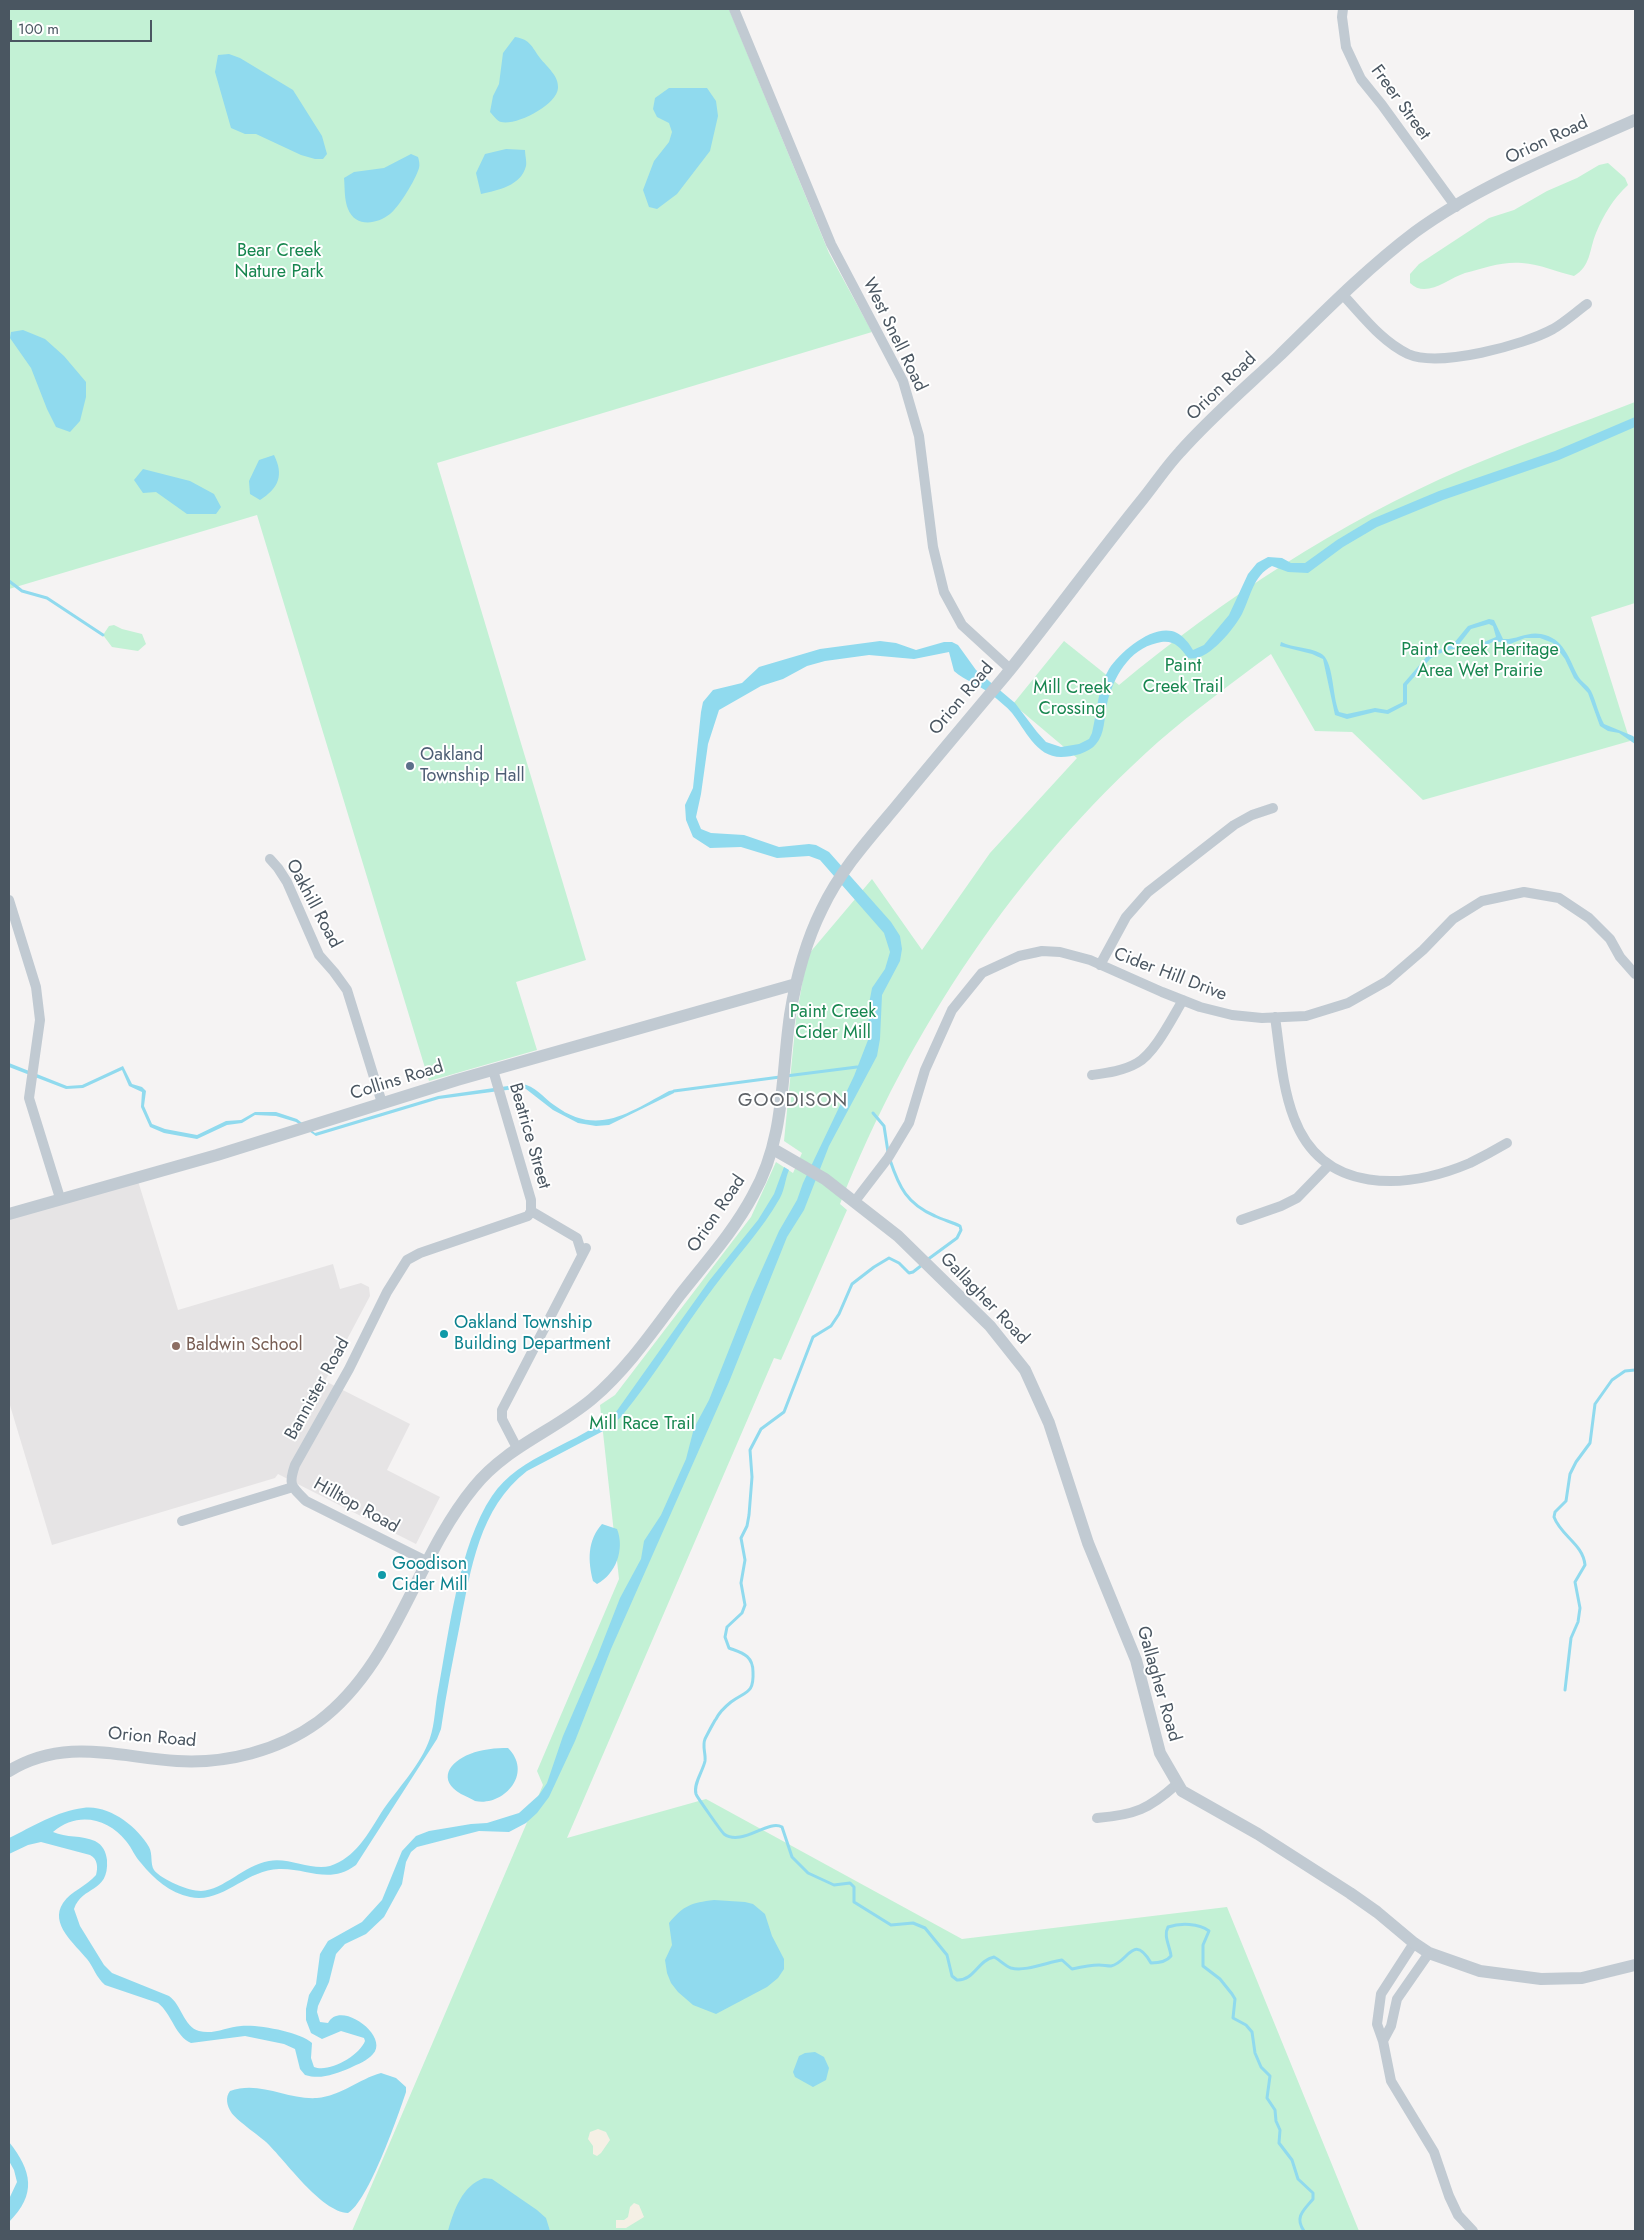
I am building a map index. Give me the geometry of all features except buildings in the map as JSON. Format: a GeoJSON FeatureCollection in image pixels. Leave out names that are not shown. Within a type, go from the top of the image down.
{"type":"FeatureCollection","features":[{"type":"Feature","properties":{"kind":"street","name":"West Snell Road"},"geometry":{"type":"LineString","coordinates":[[734,9],[831,244],[903,381],[920,436],[933,547],[944,592],[962,625],[1010,669]]}},
{"type":"Feature","properties":{"kind":"street","name":"Freer Street"},"geometry":{"type":"LineString","coordinates":[[1343,9],[1342,17],[1346,47],[1361,79],[1456,207]]}},
{"type":"Feature","properties":{"kind":"street","name":"Orion Road"},"geometry":{"type":"LineString","coordinates":[[9,1771],[24,1762],[63,1752],[104,1751],[175,1761],[235,1758],[268,1748],[301,1733],[338,1704],[361,1681],[395,1625],[428,1562],[469,1492],[492,1465],[587,1403],[630,1360],[752,1199],[773,1148],[784,1094],[790,1020],[805,947],[834,886],[847,866],[999,683],[1182,450],[1343,295],[1415,232],[1456,207],[1546,160],[1635,120]]}},
{"type":"Feature","properties":{"kind":"street"},"geometry":{"type":"LineString","coordinates":[[1343,295],[1394,346],[1410,355],[1427,358],[1468,356],[1520,341],[1552,330],[1587,304]]}},
{"type":"Feature","properties":{"kind":"street"},"geometry":{"type":"LineString","coordinates":[[1100,965],[1126,917],[1148,892],[1234,825],[1252,815],[1273,808]]}},
{"type":"Feature","properties":{"kind":"street","name":"Oakhill Road"},"geometry":{"type":"LineString","coordinates":[[270,859],[287,882],[319,955],[347,990],[382,1103]]}},
{"type":"Feature","properties":{"kind":"street","name":"Cider Hill Drive"},"geometry":{"type":"LineString","coordinates":[[855,1201],[888,1158],[909,1124],[925,1070],[952,1010],[982,973],[1019,956],[1042,952],[1060,952],[1100,965],[1183,1000],[1232,1015],[1275,1018],[1306,1016],[1348,1003],[1387,981],[1401,970],[1453,919],[1482,902],[1524,892],[1558,898],[1589,918],[1610,939],[1620,957],[1635,974]]}},
{"type":"Feature","properties":{"kind":"street"},"geometry":{"type":"LineString","coordinates":[[9,900],[36,987],[40,1020],[29,1098],[60,1198]]}},
{"type":"Feature","properties":{"kind":"street","name":"Collins Road"},"geometry":{"type":"LineString","coordinates":[[9,1214],[217,1155],[493,1070],[796,984]]}},
{"type":"Feature","properties":{"kind":"street"},"geometry":{"type":"LineString","coordinates":[[1092,1075],[1116,1072],[1138,1062],[1150,1052],[1183,1000]]}},
{"type":"Feature","properties":{"kind":"street"},"geometry":{"type":"LineString","coordinates":[[1275,1018],[1288,1098],[1295,1120],[1308,1144],[1329,1165],[1340,1172],[1364,1180],[1401,1182],[1469,1163],[1507,1144]]}},
{"type":"Feature","properties":{"kind":"street","name":"Beatrice Street"},"geometry":{"type":"LineString","coordinates":[[493,1070],[529,1191],[532,1211]]}},
{"type":"Feature","properties":{"kind":"street","name":"Gallagher Road"},"geometry":{"type":"LineString","coordinates":[[773,1148],[825,1179],[898,1236],[990,1326],[1025,1370],[1046,1417],[1088,1543],[1136,1660],[1160,1753],[1182,1791],[1258,1834],[1350,1893],[1429,1953],[1480,1971],[1541,1979],[1582,1978],[1635,1965]]}},
{"type":"Feature","properties":{"kind":"street"},"geometry":{"type":"LineString","coordinates":[[1242,1220],[1297,1198],[1329,1165]]}},
{"type":"Feature","properties":{"kind":"street"},"geometry":{"type":"LineString","coordinates":[[517,1448],[502,1419],[502,1410],[584,1251],[577,1238],[532,1211]]}},
{"type":"Feature","properties":{"kind":"street","name":"Bannister Road"},"geometry":{"type":"LineString","coordinates":[[293,1487],[290,1480],[295,1465],[348,1370],[379,1308],[407,1260],[420,1253],[528,1216],[532,1211]]}},
{"type":"Feature","properties":{"kind":"street","name":"Hilltop Road"},"geometry":{"type":"LineString","coordinates":[[182,1521],[293,1487],[306,1501],[428,1562]]}},
{"type":"Feature","properties":{"kind":"street"},"geometry":{"type":"LineString","coordinates":[[1097,1818],[1124,1816],[1141,1810],[1160,1799],[1177,1784]]}},
{"type":"Feature","properties":{"kind":"street"},"geometry":{"type":"LineString","coordinates":[[1414,1943],[1381,1994],[1377,2024],[1383,2041],[1391,2081],[1434,2152],[1449,2196],[1458,2215],[1473,2231]]}},
{"type":"Feature","properties":{"kind":"street"},"geometry":{"type":"LineString","coordinates":[[1383,2041],[1392,2026],[1398,1999],[1429,1953]]}},
{"type":"Feature","properties":{"kind":"shaded area","name":"Baldwin School"},"geometry":{"type":"Polygon","coordinates":[[[138,1181],[178,1310],[333,1264],[340,1289],[361,1283],[369,1287],[370,1296],[325,1381],[410,1424],[387,1470],[440,1497],[416,1544],[278,1474],[275,1478],[52,1545],[9,1402],[9,1219],[138,1181]]]}},
{"type":"Feature","properties":{"kind":"green space","name":"Bear Creek Nature Park"},"geometry":{"type":"Polygon","coordinates":[[[9,9],[729,9],[829,253],[872,332],[437,463],[586,960],[516,982],[537,1050],[429,1081],[257,515],[9,589],[9,9]]]}},
{"type":"Feature","properties":{"kind":"green space"},"geometry":{"type":"Polygon","coordinates":[[[1608,163],[1625,178],[1628,185],[1613,201],[1596,233],[1587,262],[1580,272],[1574,276],[1535,265],[1508,263],[1465,273],[1430,288],[1423,289],[1410,283],[1410,274],[1419,264],[1489,218],[1514,210],[1599,165],[1608,163]]]}},
{"type":"Feature","properties":{"kind":"green space"},"geometry":{"type":"Polygon","coordinates":[[[1635,402],[1635,603],[1591,617],[1630,741],[1423,800],[1352,732],[1315,731],[1271,654],[1158,742],[1106,791],[1058,843],[1013,898],[972,955],[934,1014],[899,1075],[868,1139],[840,1204],[847,1210],[781,1360],[774,1358],[567,1838],[706,1799],[962,1939],[1227,1907],[1359,2231],[352,2231],[543,1785],[537,1771],[619,1579],[600,1405],[615,1395],[751,1217],[776,1162],[793,1173],[802,1153],[784,1141],[796,1019],[807,956],[872,879],[922,950],[990,853],[1077,758],[1013,704],[1064,641],[1119,685],[1199,622],[1241,593],[1327,538],[1371,513],[1463,469],[1635,402]]]}},
{"type":"Feature","properties":{"kind":"green space"},"geometry":{"type":"Polygon","coordinates":[[[114,625],[142,634],[146,644],[138,651],[112,647],[103,635],[109,626],[114,625]]]}},
{"type":"Feature","properties":{"kind":"sand"},"geometry":{"type":"Polygon","coordinates":[[[598,2129],[606,2132],[610,2140],[597,2156],[593,2154],[593,2146],[588,2139],[590,2132],[598,2129]]]}},
{"type":"Feature","properties":{"kind":"sand"},"geometry":{"type":"Polygon","coordinates":[[[634,2203],[639,2205],[644,2217],[626,2228],[616,2228],[616,2220],[624,2220],[628,2217],[630,2207],[634,2203]]]}},
{"type":"Feature","properties":{"kind":"water"},"geometry":{"type":"Polygon","coordinates":[[[515,37],[530,44],[555,76],[558,88],[556,95],[551,101],[535,113],[516,121],[501,122],[490,112],[493,96],[499,84],[503,53],[515,37]]]}},
{"type":"Feature","properties":{"kind":"water"},"geometry":{"type":"Polygon","coordinates":[[[229,54],[240,58],[293,90],[322,136],[327,154],[323,159],[301,155],[256,134],[245,134],[231,128],[215,72],[218,55],[229,54]]]}},
{"type":"Feature","properties":{"kind":"water"},"geometry":{"type":"Polygon","coordinates":[[[669,88],[707,88],[716,101],[718,116],[710,151],[677,194],[657,209],[649,207],[643,190],[654,161],[669,142],[672,132],[669,123],[657,117],[653,109],[655,98],[669,88]]]}},
{"type":"Feature","properties":{"kind":"water"},"geometry":{"type":"Polygon","coordinates":[[[506,149],[525,150],[526,164],[523,173],[514,183],[508,186],[481,194],[476,173],[485,154],[506,149]]]}},
{"type":"Feature","properties":{"kind":"water"},"geometry":{"type":"Polygon","coordinates":[[[411,154],[418,157],[419,168],[407,192],[394,210],[384,218],[372,222],[361,221],[351,215],[345,197],[344,178],[354,172],[384,168],[411,154]]]}},
{"type":"Feature","properties":{"kind":"water"},"geometry":{"type":"Polygon","coordinates":[[[23,330],[45,339],[64,356],[86,382],[86,397],[80,421],[70,432],[56,427],[31,368],[10,338],[11,332],[23,330]]]}},
{"type":"Feature","properties":{"kind":"water"},"geometry":{"type":"Polygon","coordinates":[[[1635,417],[1635,427],[1559,460],[1443,500],[1377,527],[1343,547],[1308,573],[1288,572],[1272,566],[1261,575],[1253,587],[1242,614],[1232,628],[1219,644],[1211,650],[1195,658],[1188,658],[1175,644],[1163,642],[1147,646],[1130,658],[1113,684],[1107,704],[1103,731],[1099,740],[1089,750],[1080,754],[1065,757],[1052,756],[1038,747],[1005,706],[954,671],[949,652],[914,659],[869,655],[825,661],[807,666],[783,679],[761,686],[719,710],[708,744],[696,817],[701,829],[711,833],[744,835],[779,847],[816,845],[829,852],[891,922],[900,936],[902,949],[900,961],[882,995],[880,1039],[877,1056],[829,1146],[804,1210],[787,1237],[729,1382],[611,1649],[575,1741],[549,1797],[537,1813],[526,1823],[509,1832],[479,1831],[417,1847],[411,1852],[406,1862],[402,1884],[384,1917],[366,1934],[345,1944],[336,1954],[329,1982],[318,2006],[317,2012],[320,2022],[328,2023],[334,2017],[342,2015],[361,2023],[375,2038],[376,2047],[373,2054],[368,2059],[350,2068],[322,2077],[305,2075],[300,2069],[295,2049],[284,2044],[245,2036],[191,2043],[181,2035],[158,2003],[105,1985],[99,1979],[87,1959],[65,1933],[59,1919],[60,1911],[66,1899],[96,1875],[95,1859],[90,1855],[41,1842],[28,1845],[9,1854],[9,1838],[64,1812],[83,1808],[102,1809],[121,1818],[144,1839],[151,1853],[153,1868],[158,1874],[176,1884],[201,1891],[210,1890],[260,1863],[277,1860],[323,1867],[339,1862],[354,1851],[415,1767],[430,1738],[451,1616],[463,1564],[471,1539],[492,1496],[518,1470],[533,1460],[585,1433],[616,1412],[709,1281],[758,1220],[774,1194],[784,1167],[789,1170],[782,1195],[773,1210],[702,1303],[621,1417],[607,1429],[527,1471],[511,1486],[498,1503],[488,1521],[473,1561],[452,1663],[441,1729],[437,1739],[356,1865],[346,1871],[327,1875],[290,1869],[267,1871],[213,1896],[202,1898],[190,1897],[169,1889],[157,1880],[139,1861],[119,1833],[110,1827],[92,1820],[82,1820],[62,1825],[53,1832],[95,1841],[105,1852],[107,1860],[104,1879],[78,1901],[74,1909],[80,1926],[104,1965],[112,1973],[169,1996],[177,2004],[190,2025],[199,2031],[210,2032],[248,2026],[268,2028],[299,2035],[312,2043],[311,2058],[314,2067],[327,2068],[343,2062],[357,2052],[365,2041],[364,2038],[341,2031],[322,2039],[311,2033],[306,2020],[309,1995],[316,1984],[320,1954],[328,1941],[362,1922],[382,1900],[402,1851],[416,1836],[429,1831],[487,1823],[519,1813],[539,1795],[547,1783],[563,1736],[620,1598],[641,1559],[644,1541],[661,1515],[686,1459],[694,1428],[709,1400],[751,1294],[779,1231],[797,1200],[803,1183],[854,1076],[868,1040],[869,1004],[872,988],[885,969],[890,952],[884,933],[820,860],[809,856],[777,858],[741,847],[710,848],[693,837],[686,820],[685,805],[693,788],[703,702],[713,690],[742,683],[759,667],[820,649],[880,641],[896,643],[916,650],[944,642],[952,642],[958,645],[976,670],[1015,703],[1046,742],[1061,747],[1079,744],[1089,739],[1092,733],[1102,684],[1114,662],[1139,640],[1159,631],[1177,633],[1186,640],[1193,650],[1204,645],[1229,615],[1248,574],[1257,563],[1268,557],[1282,558],[1291,563],[1305,563],[1337,540],[1372,519],[1439,491],[1555,451],[1635,417]]]}},
{"type":"Feature","properties":{"kind":"water"},"geometry":{"type":"Polygon","coordinates":[[[274,455],[279,469],[278,480],[272,491],[260,500],[250,494],[249,481],[259,460],[274,455]]]}},
{"type":"Feature","properties":{"kind":"water"},"geometry":{"type":"Polygon","coordinates":[[[143,469],[190,481],[214,494],[221,507],[216,514],[187,514],[156,492],[143,493],[134,480],[143,469]]]}},
{"type":"Feature","properties":{"kind":"water"},"geometry":{"type":"Polygon","coordinates":[[[1489,619],[1494,620],[1503,639],[1536,633],[1549,636],[1555,640],[1565,650],[1579,678],[1591,691],[1604,724],[1633,736],[1635,744],[1619,733],[1608,731],[1600,726],[1588,693],[1574,678],[1565,659],[1553,643],[1540,638],[1525,638],[1510,644],[1495,641],[1471,652],[1452,649],[1443,652],[1431,658],[1407,685],[1407,704],[1388,714],[1375,712],[1347,719],[1335,715],[1323,659],[1312,654],[1280,646],[1281,642],[1315,651],[1325,657],[1328,662],[1339,712],[1347,714],[1375,708],[1387,710],[1403,702],[1403,684],[1428,655],[1454,643],[1468,626],[1489,619]],[[1489,624],[1471,629],[1457,647],[1470,648],[1496,637],[1493,626],[1489,624]]]}},
{"type":"Feature","properties":{"kind":"water"},"geometry":{"type":"Polygon","coordinates":[[[9,1063],[67,1086],[82,1085],[123,1066],[132,1084],[142,1087],[146,1091],[144,1106],[152,1124],[165,1129],[197,1135],[226,1121],[241,1120],[255,1112],[276,1112],[297,1119],[315,1133],[438,1096],[522,1084],[535,1089],[554,1105],[570,1114],[584,1119],[598,1120],[626,1114],[669,1091],[674,1090],[674,1093],[609,1125],[596,1126],[578,1123],[553,1110],[522,1088],[439,1099],[316,1136],[296,1122],[276,1116],[255,1115],[242,1123],[227,1125],[197,1139],[164,1133],[150,1127],[141,1107],[142,1092],[129,1086],[122,1070],[83,1088],[66,1089],[9,1067],[9,1063]]]}},
{"type":"Feature","properties":{"kind":"water"},"geometry":{"type":"Polygon","coordinates":[[[602,1524],[617,1529],[620,1545],[614,1567],[604,1580],[597,1584],[593,1581],[591,1574],[590,1551],[594,1537],[602,1524]]]}},
{"type":"Feature","properties":{"kind":"water"},"geometry":{"type":"Polygon","coordinates":[[[508,1748],[515,1758],[518,1768],[512,1786],[505,1794],[486,1802],[475,1801],[461,1794],[449,1783],[448,1777],[452,1766],[463,1757],[484,1750],[508,1748]]]}},
{"type":"Feature","properties":{"kind":"water"},"geometry":{"type":"Polygon","coordinates":[[[714,1900],[753,1904],[765,1914],[772,1936],[784,1959],[784,1969],[778,1978],[767,1987],[716,2014],[693,2005],[678,1992],[671,1983],[665,1960],[672,1945],[669,1923],[679,1912],[688,1906],[714,1900]]]}},
{"type":"Feature","properties":{"kind":"water"},"geometry":{"type":"Polygon","coordinates":[[[815,2052],[824,2057],[829,2068],[826,2080],[813,2087],[795,2077],[793,2072],[799,2056],[815,2052]]]}},
{"type":"Feature","properties":{"kind":"water"},"geometry":{"type":"Polygon","coordinates":[[[381,2073],[396,2078],[406,2087],[406,2092],[373,2176],[356,2206],[348,2213],[326,2204],[315,2195],[266,2142],[233,2115],[227,2099],[230,2091],[241,2088],[263,2089],[306,2098],[326,2097],[381,2073]]]}},
{"type":"Feature","properties":{"kind":"water"},"geometry":{"type":"Polygon","coordinates":[[[9,2142],[23,2163],[28,2182],[24,2202],[9,2222],[9,2199],[17,2182],[9,2161],[9,2142]]]}},
{"type":"Feature","properties":{"kind":"water"},"geometry":{"type":"Polygon","coordinates":[[[484,2178],[492,2179],[537,2210],[546,2218],[550,2231],[448,2231],[460,2200],[470,2187],[484,2178]]]}},
{"type":"Feature","properties":{"kind":"waterway"},"geometry":{"type":"LineString","coordinates":[[9,581],[22,591],[47,598],[103,635]]}},
{"type":"Feature","properties":{"kind":"waterway"},"geometry":{"type":"LineString","coordinates":[[786,1076],[857,1067]]}},
{"type":"Feature","properties":{"kind":"waterway"},"geometry":{"type":"LineString","coordinates":[[674,1091],[780,1077]]}},
{"type":"Feature","properties":{"kind":"waterway"},"geometry":{"type":"LineString","coordinates":[[873,1113],[884,1126],[888,1152]]}},
{"type":"Feature","properties":{"kind":"waterway"},"geometry":{"type":"LineString","coordinates":[[890,1160],[905,1194],[917,1206],[960,1226],[961,1230],[957,1238],[927,1260]]}},
{"type":"Feature","properties":{"kind":"waterway"},"geometry":{"type":"LineString","coordinates":[[922,1265],[909,1273],[899,1263],[889,1258],[852,1284],[839,1314],[831,1326],[813,1337],[784,1412],[761,1429],[750,1450],[752,1477],[749,1515],[747,1526],[741,1538],[745,1560],[741,1583],[745,1605],[742,1613],[727,1627],[725,1637],[729,1648],[749,1658],[753,1666],[753,1679],[748,1691],[731,1702],[721,1712],[705,1739],[705,1761],[697,1782],[696,1794],[724,1834],[731,1837],[739,1837],[770,1827],[782,1827],[792,1857],[808,1873],[834,1885],[850,1883],[854,1887],[854,1902],[891,1925],[913,1923],[925,1928],[947,1955],[952,1976],[957,1980],[968,1977],[984,1962],[994,1957],[1009,1967],[1017,1969],[1030,1968],[1062,1960],[1072,1969],[1092,1965],[1111,1966],[1117,1964],[1131,1952],[1140,1950],[1151,1963],[1159,1962],[1171,1956],[1166,1937],[1168,1927],[1189,1925],[1205,1928],[1209,1931],[1203,1945],[1203,1966],[1220,1979],[1235,1999],[1233,2018],[1246,2025],[1252,2032],[1255,2053],[1261,2067],[1270,2076],[1267,2098],[1275,2110],[1276,2121],[1280,2130],[1279,2143],[1292,2160],[1298,2179],[1313,2193],[1313,2199],[1300,2218],[1304,2231]]}},
{"type":"Feature","properties":{"kind":"waterway"},"geometry":{"type":"LineString","coordinates":[[1565,1690],[1571,1638],[1578,1622],[1580,1608],[1575,1582],[1585,1565],[1580,1551],[1557,1524],[1554,1517],[1555,1512],[1566,1501],[1570,1474],[1590,1443],[1595,1404],[1612,1380],[1625,1371],[1635,1370]]}},
{"type":"Feature","properties":{"kind":"place","name":"Oakland Township Hall"},"geometry":{"type":"Point","coordinates":[410,766]}},
{"type":"Feature","properties":{"kind":"place","name":"Oakland Township Building Department"},"geometry":{"type":"Point","coordinates":[444,1334]}},
{"type":"Feature","properties":{"kind":"place","name":"Baldwin School"},"geometry":{"type":"Point","coordinates":[176,1346]}},
{"type":"Feature","properties":{"kind":"place","name":"Goodison Cider Mill"},"geometry":{"type":"Point","coordinates":[382,1575]}},
{"type":"Feature","properties":{"kind":"district","name":"GOODISON"},"geometry":{"type":"Point","coordinates":[793,1101]}},
{"type":"Feature","properties":{"kind":"park label","name":"Paint Creek Heritage Area Wet Prairie"},"geometry":{"type":"Point","coordinates":[1480,661]}},
{"type":"Feature","properties":{"kind":"park label","name":"Paint Creek Trail"},"geometry":{"type":"Point","coordinates":[1183,678]}},
{"type":"Feature","properties":{"kind":"park label","name":"Mill Creek Crossing"},"geometry":{"type":"Point","coordinates":[1072,700]}},
{"type":"Feature","properties":{"kind":"park label","name":"Paint Creek Cider Mill"},"geometry":{"type":"Point","coordinates":[833,1023]}},
{"type":"Feature","properties":{"kind":"park label","name":"Mill Race Trail"},"geometry":{"type":"Point","coordinates":[642,1425]}}]}
